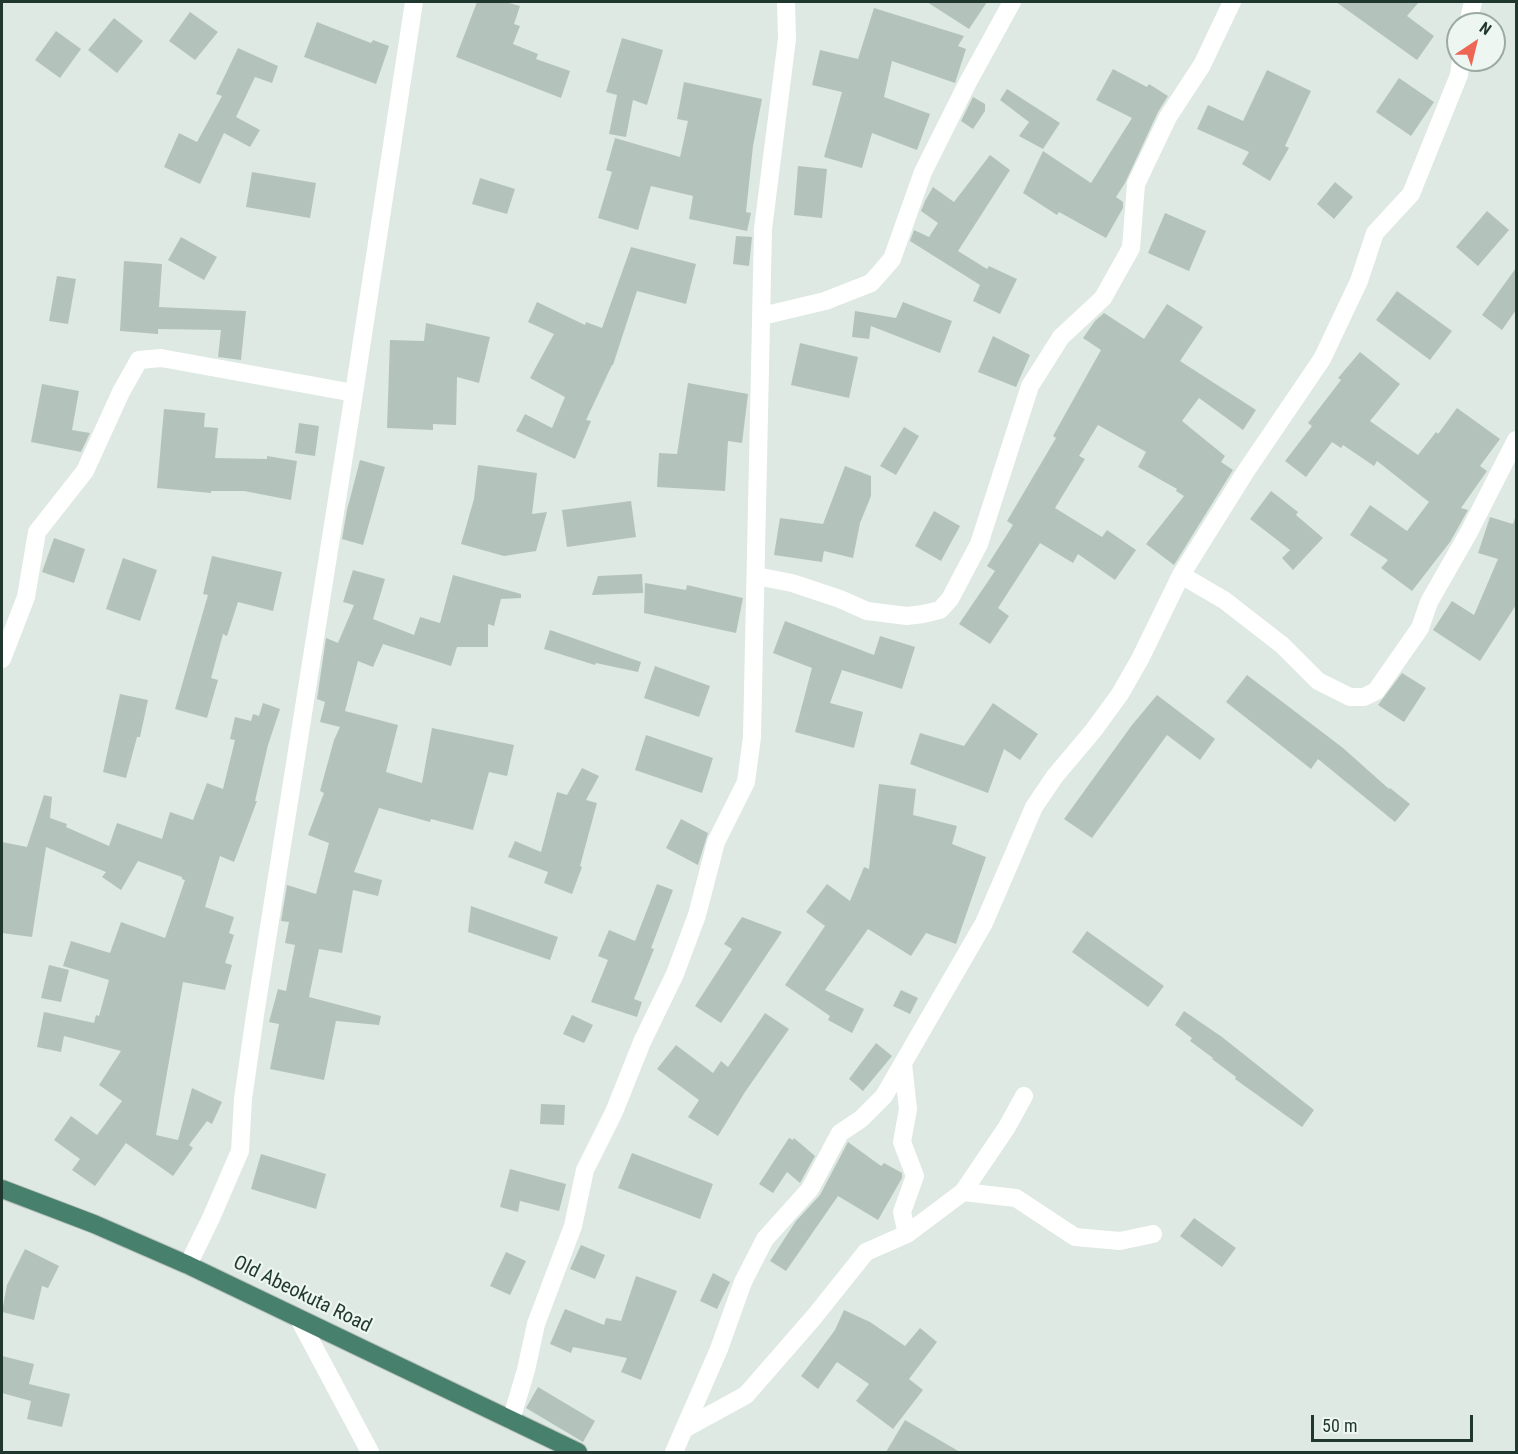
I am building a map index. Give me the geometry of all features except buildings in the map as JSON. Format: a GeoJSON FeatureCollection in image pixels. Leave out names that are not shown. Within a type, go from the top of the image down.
{"type":"FeatureCollection","features":[{"type":"Feature","properties":{"kind":"highway","name":"Old Abeokuta Road"},"geometry":{"type":"LineString","coordinates":[[2,1189],[94,1224],[188,1265],[578,1452]]}},
{"type":"Feature","properties":{"kind":"street"},"geometry":{"type":"LineString","coordinates":[[188,1265],[240,1151],[243,1099],[259,992],[414,2]]}},
{"type":"Feature","properties":{"kind":"street"},"geometry":{"type":"LineString","coordinates":[[511,1420],[526,1370],[536,1324],[573,1226],[585,1170],[614,1112],[642,1042],[675,974],[698,915],[717,842],[746,782],[752,737],[764,229],[787,39],[786,2]]}},
{"type":"Feature","properties":{"kind":"street"},"geometry":{"type":"LineString","coordinates":[[762,316],[825,300],[871,283],[891,259],[923,172],[967,84],[1012,2]]}},
{"type":"Feature","properties":{"kind":"street"},"geometry":{"type":"LineString","coordinates":[[756,576],[840,599],[867,611],[907,616],[923,615],[940,609],[950,599],[979,544],[1030,386],[1061,337],[1103,298],[1131,248],[1136,184],[1168,117],[1202,64],[1232,2]]}},
{"type":"Feature","properties":{"kind":"street"},"geometry":{"type":"LineString","coordinates":[[674,1452],[719,1349],[743,1282],[765,1239],[810,1189],[840,1133],[861,1119],[884,1096],[984,923],[1034,807],[1055,776],[1093,732],[1120,694],[1140,659],[1181,575],[1246,471],[1322,359],[1359,281],[1375,233],[1411,194],[1459,72]]}},
{"type":"Feature","properties":{"kind":"street"},"geometry":{"type":"LineString","coordinates":[[2,659],[26,597],[37,532],[85,471],[139,360],[161,358],[354,393]]}},
{"type":"Feature","properties":{"kind":"street"},"geometry":{"type":"LineString","coordinates":[[1181,575],[1224,600],[1282,645],[1318,681],[1350,697],[1364,697],[1376,691],[1420,628],[1429,602],[1469,532],[1516,440]]}},
{"type":"Feature","properties":{"kind":"street"},"geometry":{"type":"LineString","coordinates":[[903,1064],[908,1109],[902,1142],[915,1176],[902,1212],[907,1234]]}},
{"type":"Feature","properties":{"kind":"street"},"geometry":{"type":"LineString","coordinates":[[684,1430],[746,1395],[814,1317],[866,1252],[907,1234],[963,1192],[1007,1127],[1024,1096]]}},
{"type":"Feature","properties":{"kind":"street"},"geometry":{"type":"LineString","coordinates":[[963,1192],[1016,1198],[1075,1237],[1120,1241],[1153,1234]]}},
{"type":"Feature","properties":{"kind":"street"},"geometry":{"type":"LineString","coordinates":[[299,1319],[370,1452]]}}]}
